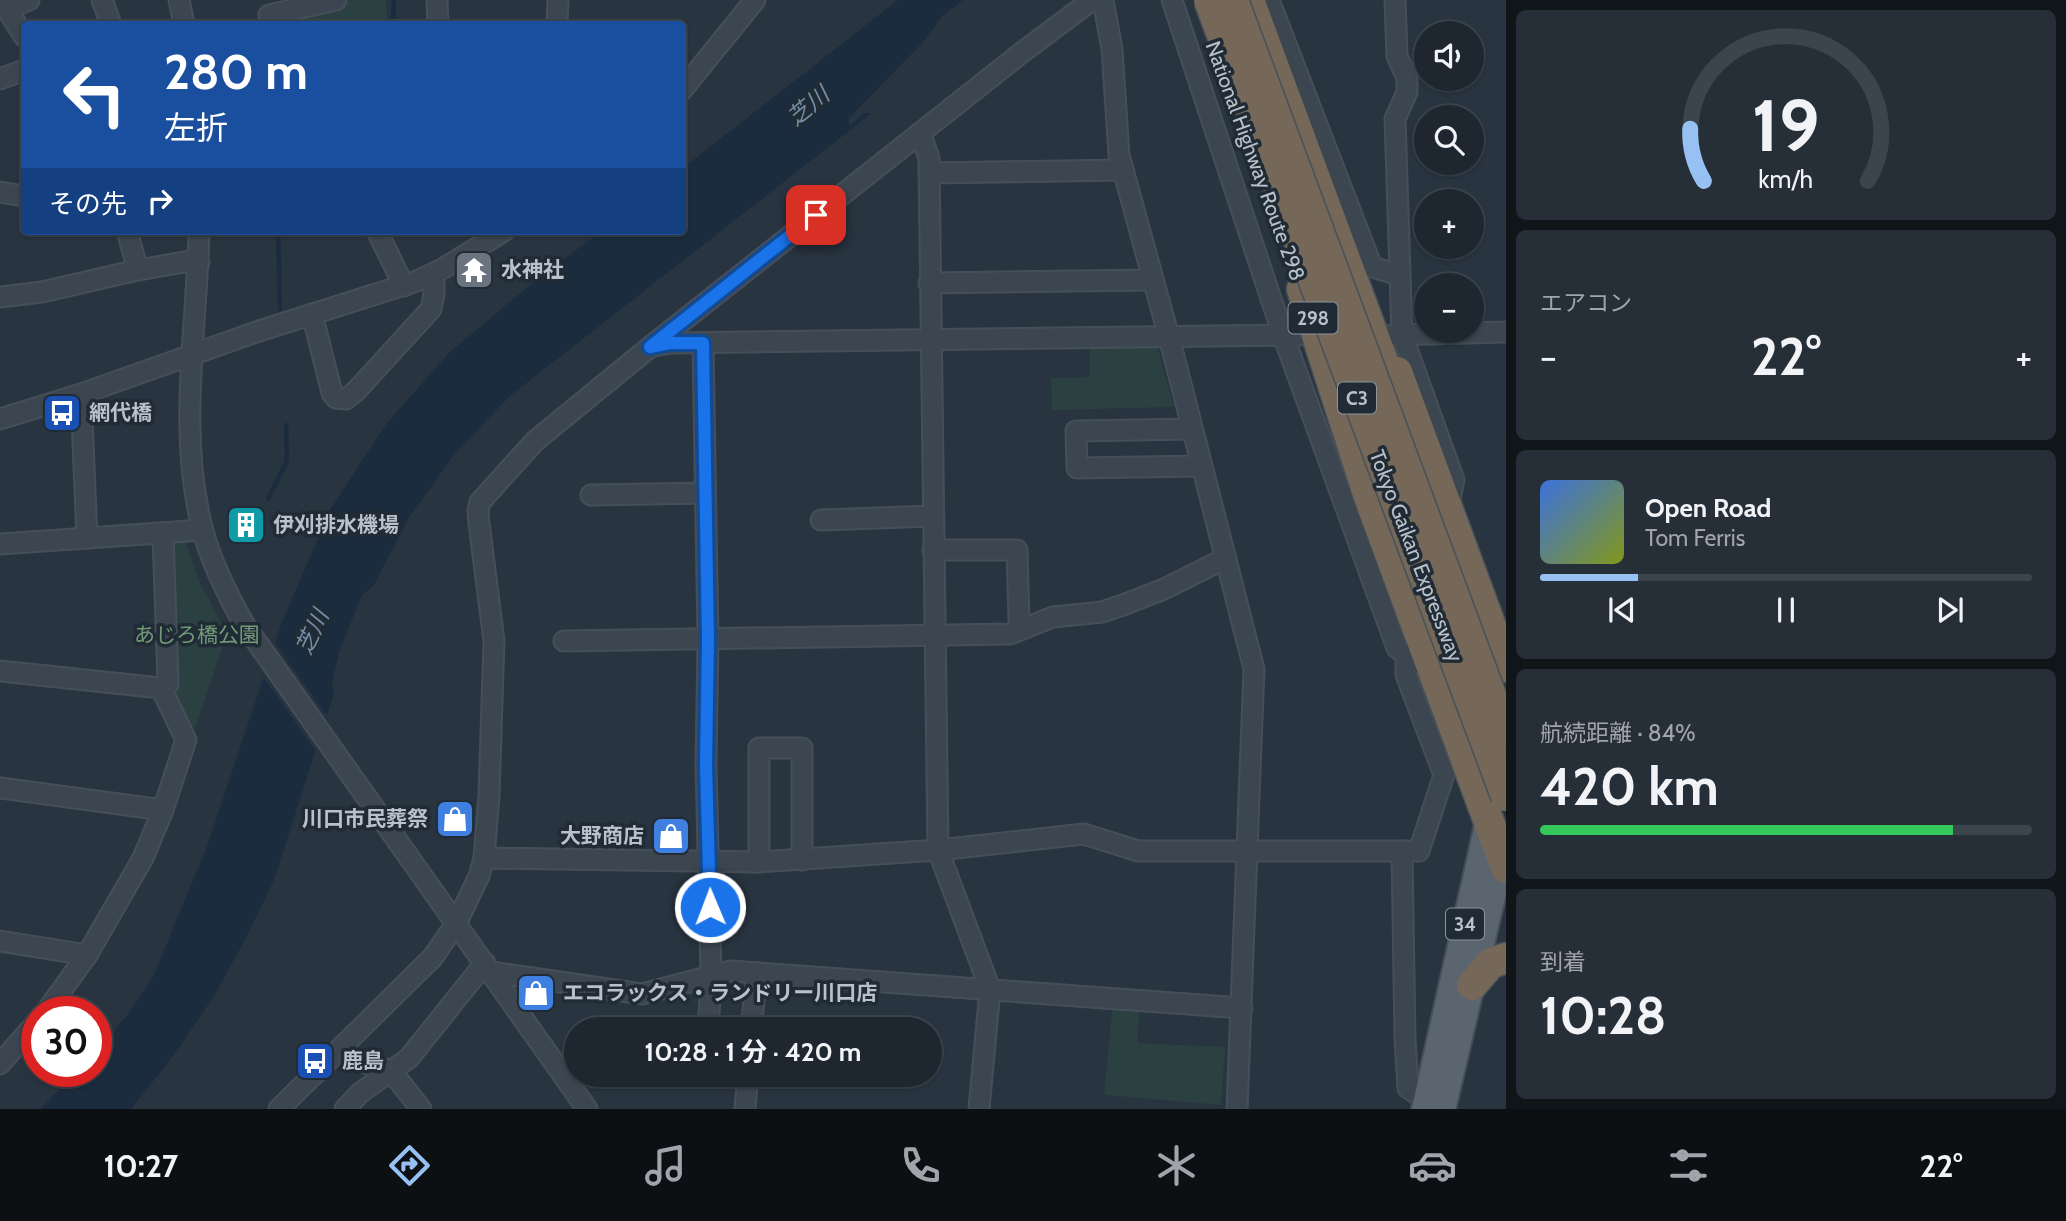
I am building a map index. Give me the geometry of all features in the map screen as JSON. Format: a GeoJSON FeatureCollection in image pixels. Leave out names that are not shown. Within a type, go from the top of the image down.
{"type":"FeatureCollection","features":[{"type":"Feature","properties":{"kind":"highway","name":"National Highway Route 298"},"geometry":{"type":"LineString","coordinates":[[1196,0],[1432,635]]}},
{"type":"Feature","properties":{"kind":"highway","name":"Tokyo Gaikan Expressway"},"geometry":{"type":"LineString","coordinates":[[1209,0],[1506,796]]}},
{"type":"Feature","properties":{"kind":"highway","name":"Tokyo Gaikan Expressway"},"geometry":{"type":"LineString","coordinates":[[1233,0],[1506,738]]}},
{"type":"Feature","properties":{"kind":"highway","name":"298"},"geometry":{"type":"LineString","coordinates":[[1249,0],[1472,592],[1506,667]]}},
{"type":"Feature","properties":{"kind":"highway","name":"298"},"geometry":{"type":"LineString","coordinates":[[1300,136],[1366,289],[1448,511],[1472,592]]}},
{"type":"Feature","properties":{"kind":"highway","name":"298"},"geometry":{"type":"LineString","coordinates":[[1302,289],[1369,496],[1501,846]]}},
{"type":"Feature","properties":{"kind":"highway"},"geometry":{"type":"LineString","coordinates":[[1472,592],[1506,601]]}},
{"type":"Feature","properties":{"kind":"highway"},"geometry":{"type":"LineString","coordinates":[[1472,985],[1491,963],[1506,958]]}},
{"type":"Feature","properties":{"kind":"main road","name":"34"},"geometry":{"type":"LineString","coordinates":[[1431,1106],[1472,985],[1501,846],[1506,738]]}},
{"type":"Feature","properties":{"kind":"main road","name":"34"},"geometry":{"type":"LineString","coordinates":[[1431,1106],[1501,846]]}},
{"type":"Feature","properties":{"kind":"street"},"geometry":{"type":"LineString","coordinates":[[21,30],[4,4],[29,0]]}},
{"type":"Feature","properties":{"kind":"street"},"geometry":{"type":"LineString","coordinates":[[102,0],[110,21]]}},
{"type":"Feature","properties":{"kind":"street"},"geometry":{"type":"LineString","coordinates":[[179,0],[183,21]]}},
{"type":"Feature","properties":{"kind":"street"},"geometry":{"type":"LineString","coordinates":[[269,13],[336,0]]}},
{"type":"Feature","properties":{"kind":"street"},"geometry":{"type":"LineString","coordinates":[[437,0],[438,21]]}},
{"type":"Feature","properties":{"kind":"street"},"geometry":{"type":"LineString","coordinates":[[557,21],[558,0]]}},
{"type":"Feature","properties":{"kind":"street"},"geometry":{"type":"LineString","coordinates":[[279,1109],[433,957],[457,922],[480,876],[489,795],[494,641],[479,523],[480,502],[535,442],[650,347],[1092,0]]}},
{"type":"Feature","properties":{"kind":"street"},"geometry":{"type":"LineString","coordinates":[[1103,0],[1112,49],[1119,155],[1169,337],[1254,669],[1237,1109]]}},
{"type":"Feature","properties":{"kind":"street"},"geometry":{"type":"LineString","coordinates":[[1172,0],[1291,335],[1397,648],[1406,658],[1437,677]]}},
{"type":"Feature","properties":{"kind":"street"},"geometry":{"type":"LineString","coordinates":[[1269,0],[1372,267],[1399,275]]}},
{"type":"Feature","properties":{"kind":"street"},"geometry":{"type":"LineString","coordinates":[[1395,0],[1397,56],[1407,78],[1408,92],[1395,119],[1399,275],[1396,335],[1454,480],[1448,511]]}},
{"type":"Feature","properties":{"kind":"street"},"geometry":{"type":"LineString","coordinates":[[686,85],[748,3]]}},
{"type":"Feature","properties":{"kind":"street"},"geometry":{"type":"LineString","coordinates":[[0,34],[21,32]]}},
{"type":"Feature","properties":{"kind":"street"},"geometry":{"type":"LineString","coordinates":[[0,79],[21,71]]}},
{"type":"Feature","properties":{"kind":"street"},"geometry":{"type":"LineString","coordinates":[[920,133],[929,158],[938,850],[990,989],[979,1109]]}},
{"type":"Feature","properties":{"kind":"street"},"geometry":{"type":"LineString","coordinates":[[929,173],[1123,170]]}},
{"type":"Feature","properties":{"kind":"street"},"geometry":{"type":"LineString","coordinates":[[0,192],[21,196]]}},
{"type":"Feature","properties":{"kind":"street"},"geometry":{"type":"LineString","coordinates":[[128,235],[136,263],[133,271]]}},
{"type":"Feature","properties":{"kind":"street"},"geometry":{"type":"LineString","coordinates":[[199,235],[189,409],[190,446],[203,530],[220,579],[252,635],[587,1109]]}},
{"type":"Feature","properties":{"kind":"street"},"geometry":{"type":"LineString","coordinates":[[379,235],[404,286]]}},
{"type":"Feature","properties":{"kind":"street"},"geometry":{"type":"LineString","coordinates":[[0,419],[81,394],[312,314],[404,286],[433,274],[491,235]]}},
{"type":"Feature","properties":{"kind":"street"},"geometry":{"type":"LineString","coordinates":[[0,297],[41,292],[133,271],[190,261],[199,262]]}},
{"type":"Feature","properties":{"kind":"street"},"geometry":{"type":"LineString","coordinates":[[312,314],[332,393],[336,398],[346,399],[431,309],[434,294],[433,274]]}},
{"type":"Feature","properties":{"kind":"street"},"geometry":{"type":"LineString","coordinates":[[929,282],[1152,280]]}},
{"type":"Feature","properties":{"kind":"street"},"geometry":{"type":"LineString","coordinates":[[1396,335],[1506,332]]}},
{"type":"Feature","properties":{"kind":"street"},"geometry":{"type":"LineString","coordinates":[[650,347],[670,343],[1291,335]]}},
{"type":"Feature","properties":{"kind":"street"},"geometry":{"type":"LineString","coordinates":[[703,343],[708,639],[706,765],[709,1017]]}},
{"type":"Feature","properties":{"kind":"street"},"geometry":{"type":"LineString","coordinates":[[81,394],[87,538]]}},
{"type":"Feature","properties":{"kind":"street"},"geometry":{"type":"LineString","coordinates":[[1192,429],[1076,431],[1077,468],[1201,466]]}},
{"type":"Feature","properties":{"kind":"street"},"geometry":{"type":"LineString","coordinates":[[591,495],[705,493]]}},
{"type":"Feature","properties":{"kind":"street"},"geometry":{"type":"LineString","coordinates":[[821,520],[933,516]]}},
{"type":"Feature","properties":{"kind":"street"},"geometry":{"type":"LineString","coordinates":[[0,544],[203,530]]}},
{"type":"Feature","properties":{"kind":"street"},"geometry":{"type":"LineString","coordinates":[[0,671],[161,688],[168,684],[163,533]]}},
{"type":"Feature","properties":{"kind":"street"},"geometry":{"type":"LineString","coordinates":[[933,550],[1017,550],[1019,620],[1022,629]]}},
{"type":"Feature","properties":{"kind":"street"},"geometry":{"type":"LineString","coordinates":[[564,641],[1010,634],[1053,617],[1102,612],[1123,605],[1164,589],[1226,558]]}},
{"type":"Feature","properties":{"kind":"street"},"geometry":{"type":"LineString","coordinates":[[1406,658],[1406,675],[1444,775],[1411,851],[1405,1039],[1408,1088],[1431,1106]]}},
{"type":"Feature","properties":{"kind":"street"},"geometry":{"type":"LineString","coordinates":[[58,996],[87,955],[143,858],[163,810],[186,740],[161,688]]}},
{"type":"Feature","properties":{"kind":"street"},"geometry":{"type":"LineString","coordinates":[[759,862],[759,748],[802,748],[802,860]]}},
{"type":"Feature","properties":{"kind":"street"},"geometry":{"type":"LineString","coordinates":[[0,788],[163,810]]}},
{"type":"Feature","properties":{"kind":"street"},"geometry":{"type":"LineString","coordinates":[[484,858],[759,862],[938,850],[1084,834],[1138,850],[1411,851]]}},
{"type":"Feature","properties":{"kind":"street"},"geometry":{"type":"LineString","coordinates":[[0,941],[87,955]]}},
{"type":"Feature","properties":{"kind":"street"},"geometry":{"type":"LineString","coordinates":[[488,967],[642,994],[731,971],[1242,1008]]}},
{"type":"Feature","properties":{"kind":"street"},"geometry":{"type":"LineString","coordinates":[[345,1109],[360,1093],[409,1058],[488,967]]}},
{"type":"Feature","properties":{"kind":"street"},"geometry":{"type":"LineString","coordinates":[[752,1017],[757,972]]}},
{"type":"Feature","properties":{"kind":"street"},"geometry":{"type":"LineString","coordinates":[[0,1064],[21,1040]]}},
{"type":"Feature","properties":{"kind":"street"},"geometry":{"type":"LineString","coordinates":[[349,1058],[391,1071],[421,1109]]}},
{"type":"Feature","properties":{"kind":"street"},"geometry":{"type":"LineString","coordinates":[[745,1109],[746,1087]]}},
{"type":"Feature","properties":{"kind":"green space"},"geometry":{"type":"Polygon","coordinates":[[[352,0],[386,0],[387,21],[280,21],[282,18],[352,0]]]}},
{"type":"Feature","properties":{"kind":"green space"},"geometry":{"type":"Polygon","coordinates":[[[1089,345],[1157,345],[1174,407],[1052,410],[1051,378],[1090,377],[1089,345]]]}},
{"type":"Feature","properties":{"kind":"green space","name":"あじろ橋公園"},"geometry":{"type":"Polygon","coordinates":[[[185,540],[200,583],[227,633],[196,726],[190,729],[172,687],[168,541],[185,540]]]}},
{"type":"Feature","properties":{"kind":"green space"},"geometry":{"type":"Polygon","coordinates":[[[1113,1002],[1140,1005],[1137,1043],[1225,1047],[1221,1105],[1104,1095],[1113,1002]]]}},
{"type":"Feature","properties":{"kind":"water","name":"芝川"},"geometry":{"type":"Polygon","coordinates":[[[898,0],[963,0],[942,16],[923,42],[849,118],[849,125],[864,113],[872,113],[511,395],[457,451],[409,517],[374,585],[362,595],[339,652],[332,682],[334,693],[274,880],[214,996],[173,1056],[131,1109],[40,1109],[62,1087],[112,1087],[112,1034],[153,977],[208,844],[282,622],[331,508],[387,423],[449,353],[536,280],[597,235],[686,235],[686,166],[898,0]]]}},
{"type":"Feature","properties":{"kind":"pier"},"geometry":{"type":"Polygon","coordinates":[[[273,640],[329,719],[318,754],[261,674],[273,640]]]}},
{"type":"Feature","properties":{"kind":"waterway"},"geometry":{"type":"LineString","coordinates":[[393,21],[394,0]]}},
{"type":"Feature","properties":{"kind":"waterway"},"geometry":{"type":"LineString","coordinates":[[278,235],[280,309]]}},
{"type":"Feature","properties":{"kind":"waterway"},"geometry":{"type":"LineString","coordinates":[[268,499],[287,461],[286,425]]}},
{"type":"Feature","properties":{"kind":"waterway"},"geometry":{"type":"LineString","coordinates":[[312,524],[327,532]]}},
{"type":"Feature","properties":{"kind":"place","name":"水神社"},"geometry":{"type":"Point","coordinates":[474,270]}},
{"type":"Feature","properties":{"kind":"place","name":"網代橋"},"geometry":{"type":"Point","coordinates":[62,413]}},
{"type":"Feature","properties":{"kind":"place","name":"伊刈排水機場"},"geometry":{"type":"Point","coordinates":[246,525]}},
{"type":"Feature","properties":{"kind":"place","name":"川口市民葬祭"},"geometry":{"type":"Point","coordinates":[455,819]}},
{"type":"Feature","properties":{"kind":"place","name":"大野商店"},"geometry":{"type":"Point","coordinates":[671,836]}},
{"type":"Feature","properties":{"kind":"place","name":"エコラックス・ランドリー川口店"},"geometry":{"type":"Point","coordinates":[536,993]}},
{"type":"Feature","properties":{"kind":"place","name":"鹿島"},"geometry":{"type":"Point","coordinates":[315,1061]}},
{"type":"Feature","properties":{"kind":"route"},"geometry":{"type":"LineString","coordinates":[[710,907],[706,765],[708,639],[703,343],[670,343],[650,347],[816,215]]}}]}
